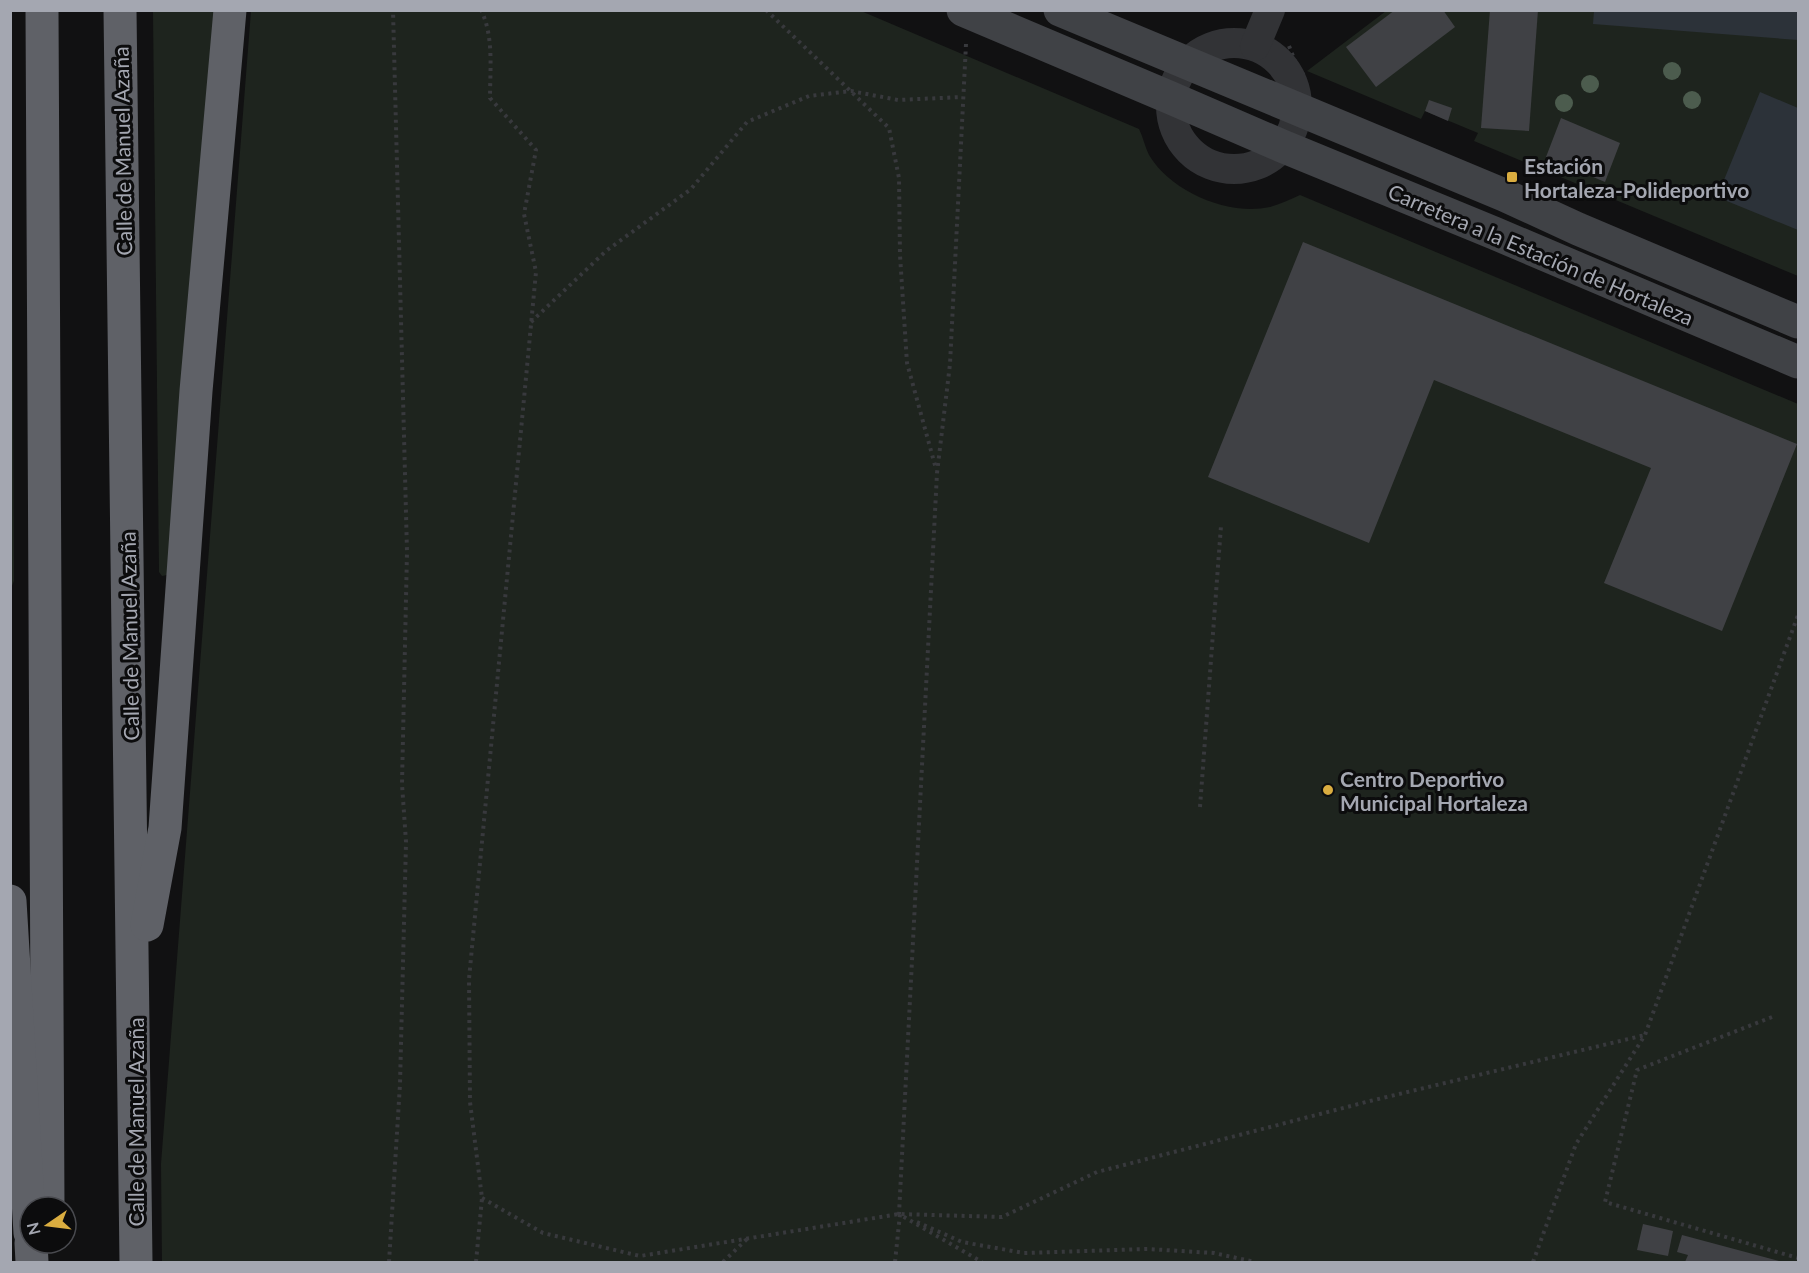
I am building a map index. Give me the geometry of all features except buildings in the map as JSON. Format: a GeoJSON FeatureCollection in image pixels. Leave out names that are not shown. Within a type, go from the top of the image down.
{"type":"FeatureCollection","features":[{"type":"Feature","properties":{"kind":"highway"},"geometry":{"type":"LineString","coordinates":[[42,10],[48,1195]]}},
{"type":"Feature","properties":{"kind":"highway","name":"Calle de Manuel Azaña"},"geometry":{"type":"LineString","coordinates":[[120,10],[136,1263]]}},
{"type":"Feature","properties":{"kind":"highway"},"geometry":{"type":"LineString","coordinates":[[134,995],[165,828],[196,391],[230,10]]}},
{"type":"Feature","properties":{"kind":"highway"},"geometry":{"type":"LineString","coordinates":[[10,901],[28,1195]]}},
{"type":"Feature","properties":{"kind":"street","name":"Carretera a la Estación de Hortaleza"},"geometry":{"type":"LineString","coordinates":[[963,10],[1798,362]]}},
{"type":"Feature","properties":{"kind":"street","name":"Carretera a la Estación de Hortaleza"},"geometry":{"type":"LineString","coordinates":[[1060,10],[1798,322]]}},
{"type":"Feature","properties":{"kind":"street"},"geometry":{"type":"LineString","coordinates":[[1255,46],[1270,10]]}},
{"type":"Feature","properties":{"kind":"street"},"geometry":{"type":"LineString","coordinates":[[1230,43],[1255,46],[1278,60],[1293,83],[1297,109],[1293,129],[1282,146],[1264,161],[1243,168],[1220,168],[1198,158],[1182,142],[1172,121],[1171,98],[1176,79],[1187,63],[1206,48],[1230,43]]}},
{"type":"Feature","properties":{"kind":"path"},"geometry":{"type":"LineString","coordinates":[[389,1263],[400,1061],[406,842],[402,784],[407,552],[393,10]]}},
{"type":"Feature","properties":{"kind":"path"},"geometry":{"type":"LineString","coordinates":[[476,1263],[482,1198],[470,1102],[469,979],[536,272],[524,214],[536,150],[490,98],[490,52],[486,20],[481,10]]}},
{"type":"Feature","properties":{"kind":"path"},"geometry":{"type":"LineString","coordinates":[[766,10],[889,128],[899,178],[900,255],[907,363],[937,473]]}},
{"type":"Feature","properties":{"kind":"path"},"geometry":{"type":"LineString","coordinates":[[895,1263],[937,473],[950,364],[966,44]]}},
{"type":"Feature","properties":{"kind":"path"},"geometry":{"type":"LineString","coordinates":[[531,322],[606,251],[691,189],[747,122],[809,96],[851,91],[898,100],[962,97]]}},
{"type":"Feature","properties":{"kind":"path"},"geometry":{"type":"LineString","coordinates":[[1200,807],[1221,525]]}},
{"type":"Feature","properties":{"kind":"path"},"geometry":{"type":"LineString","coordinates":[[1533,1263],[1576,1144],[1645,1035],[1798,621],[1798,615]]}},
{"type":"Feature","properties":{"kind":"path"},"geometry":{"type":"LineString","coordinates":[[1772,1017],[1637,1070],[1605,1202],[1798,1258]]}},
{"type":"Feature","properties":{"kind":"path"},"geometry":{"type":"LineString","coordinates":[[482,1198],[543,1233],[640,1256],[899,1214],[1002,1217],[1097,1173],[1359,1104],[1645,1035]]}},
{"type":"Feature","properties":{"kind":"path"},"geometry":{"type":"LineString","coordinates":[[899,1214],[982,1263]]}},
{"type":"Feature","properties":{"kind":"path"},"geometry":{"type":"LineString","coordinates":[[899,1214],[962,1242],[1024,1253],[1148,1249],[1214,1253],[1255,1263]]}},
{"type":"Feature","properties":{"kind":"path"},"geometry":{"type":"LineString","coordinates":[[723,1263],[748,1238]]}},
{"type":"Feature","properties":{"kind":"shaded area"},"geometry":{"type":"Polygon","coordinates":[[[153,11],[217,11],[167,575],[162,576],[159,572],[153,11]]]}},
{"type":"Feature","properties":{"kind":"shaded area"},"geometry":{"type":"Polygon","coordinates":[[[251,11],[861,11],[1139,129],[1149,155],[1159,168],[1171,180],[1202,198],[1236,208],[1254,209],[1270,207],[1300,195],[1798,404],[1798,1262],[162,1262],[161,1164],[251,11]]]}},
{"type":"Feature","properties":{"kind":"shaded area"},"geometry":{"type":"Polygon","coordinates":[[[1386,11],[1798,11],[1798,276],[1474,141],[1478,133],[1425,111],[1421,119],[1307,71],[1386,11]]]}},
{"type":"Feature","properties":{"kind":"shaded area"},"geometry":{"type":"Polygon","coordinates":[[[1594,11],[1798,11],[1798,40],[1593,24],[1594,11]]]}},
{"type":"Feature","properties":{"kind":"shaded area"},"geometry":{"type":"Polygon","coordinates":[[[1760,92],[1798,108],[1798,230],[1717,197],[1760,92]]]}},
{"type":"Feature","properties":{"kind":"shaded area"},"geometry":{"type":"Polygon","coordinates":[[[11,94],[14,581],[11,588],[11,94]]]}},
{"type":"Feature","properties":{"kind":"place","name":"Estación Hortaleza-Polideportivo"},"geometry":{"type":"Point","coordinates":[1512,177]}},
{"type":"Feature","properties":{"kind":"place","name":"Centro Deportivo Municipal Hortaleza"},"geometry":{"type":"Point","coordinates":[1328,790]}}]}
